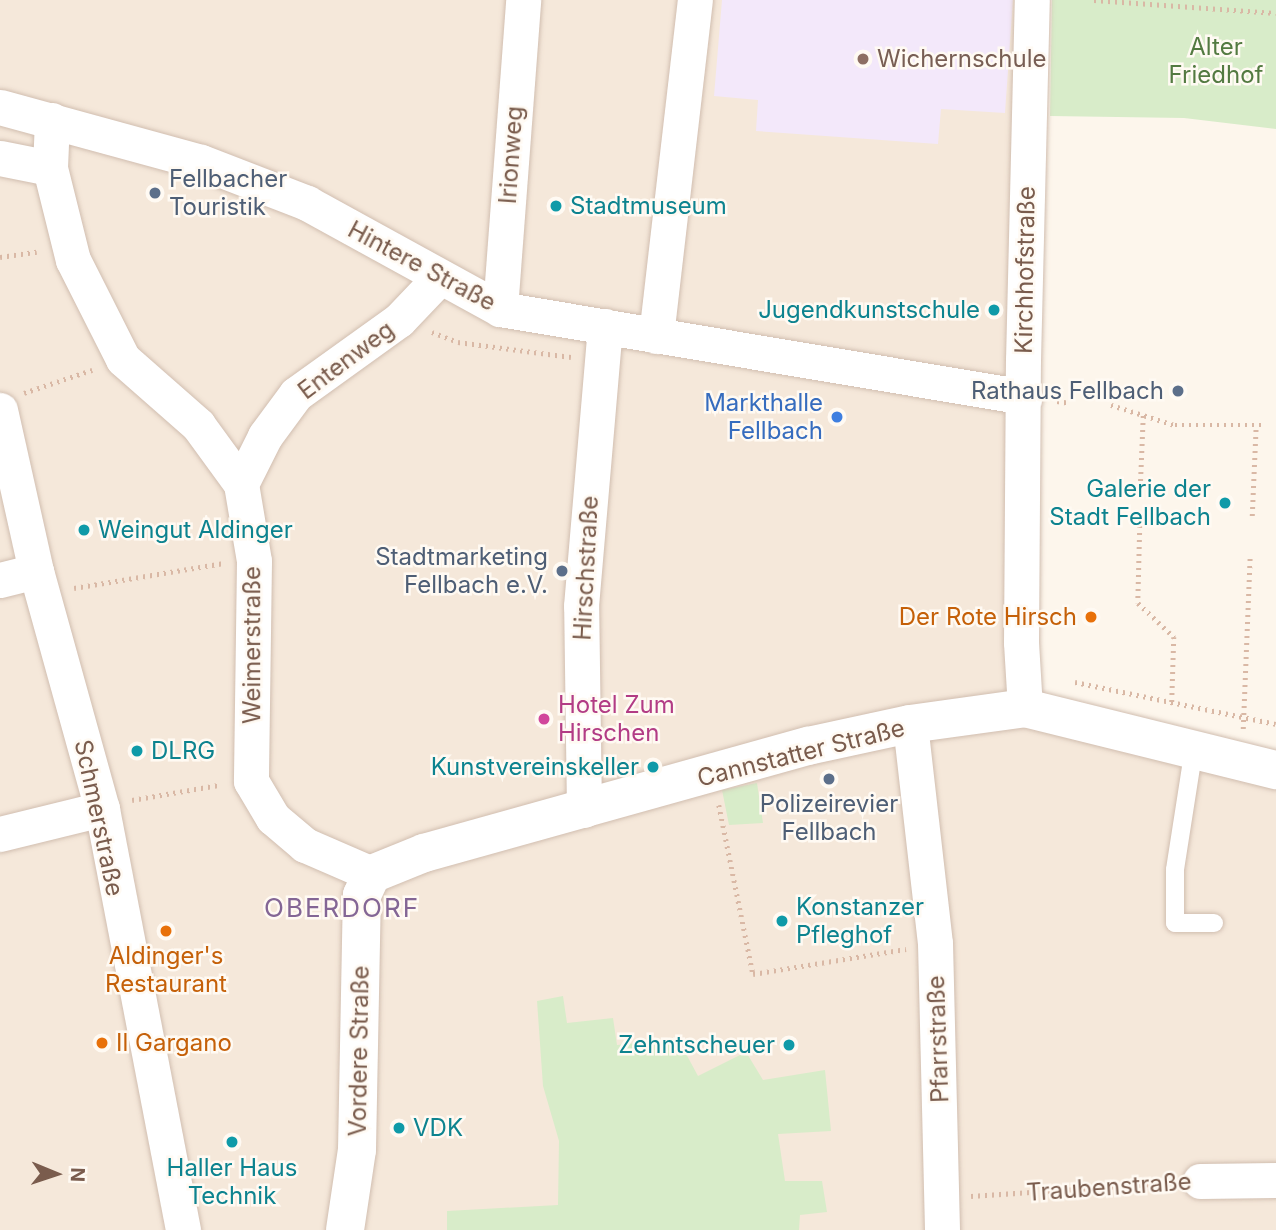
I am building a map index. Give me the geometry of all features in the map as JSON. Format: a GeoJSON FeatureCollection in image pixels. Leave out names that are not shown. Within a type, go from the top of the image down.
{"type":"FeatureCollection","features":[{"type":"Feature","properties":{"kind":"street","name":"Irionweg"},"geometry":{"type":"LineString","coordinates":[[500,309],[523,0]]}},
{"type":"Feature","properties":{"kind":"street"},"geometry":{"type":"LineString","coordinates":[[656,336],[695,0]]}},
{"type":"Feature","properties":{"kind":"street","name":"Kirchhofstraße"},"geometry":{"type":"LineString","coordinates":[[1024,693],[1025,397],[1032,0]]}},
{"type":"Feature","properties":{"kind":"street","name":"Hintere Straße"},"geometry":{"type":"LineString","coordinates":[[0,107],[201,162],[307,203],[439,278],[500,309],[1025,397]]}},
{"type":"Feature","properties":{"kind":"street","name":"Weimerstraße"},"geometry":{"type":"LineString","coordinates":[[52,120],[50,169],[73,260],[123,359],[198,425],[241,484],[254,561],[251,781]]}},
{"type":"Feature","properties":{"kind":"street"},"geometry":{"type":"LineString","coordinates":[[0,158],[50,169]]}},
{"type":"Feature","properties":{"kind":"street","name":"Entenweg"},"geometry":{"type":"LineString","coordinates":[[241,484],[264,436],[296,394],[399,320],[439,278]]}},
{"type":"Feature","properties":{"kind":"street","name":"Hirschstraße"},"geometry":{"type":"LineString","coordinates":[[584,810],[582,606],[605,326]]}},
{"type":"Feature","properties":{"kind":"street","name":"Schmerstraße"},"geometry":{"type":"LineString","coordinates":[[11,402],[39,582],[118,804],[183,1230]]}},
{"type":"Feature","properties":{"kind":"street"},"geometry":{"type":"LineString","coordinates":[[0,580],[39,582]]}},
{"type":"Feature","properties":{"kind":"street","name":"Cannstatter Straße"},"geometry":{"type":"LineString","coordinates":[[372,874],[424,853],[807,746],[910,724],[1024,693],[1194,748],[1276,770]]}},
{"type":"Feature","properties":{"kind":"street","name":"Pfarrstraße"},"geometry":{"type":"LineString","coordinates":[[910,724],[935,943],[943,1214]]}},
{"type":"Feature","properties":{"kind":"street"},"geometry":{"type":"LineString","coordinates":[[251,781],[273,818],[305,845],[372,874]]}},
{"type":"Feature","properties":{"kind":"street"},"geometry":{"type":"LineString","coordinates":[[0,834],[118,804]]}},
{"type":"Feature","properties":{"kind":"street","name":"Vordere Straße"},"geometry":{"type":"LineString","coordinates":[[345,1230],[357,1150],[362,895],[372,874]]}},
{"type":"Feature","properties":{"kind":"street","name":"Traubenstraße"},"geometry":{"type":"LineString","coordinates":[[1200,1181],[1276,1180]]}},
{"type":"Feature","properties":{"kind":"lane"},"geometry":{"type":"LineString","coordinates":[[1194,748],[1175,870],[1175,923],[1214,923]]}},
{"type":"Feature","properties":{"kind":"path"},"geometry":{"type":"LineString","coordinates":[[1094,0],[1276,13]]}},
{"type":"Feature","properties":{"kind":"path"},"geometry":{"type":"LineString","coordinates":[[0,257],[31,253]]}},
{"type":"Feature","properties":{"kind":"path"},"geometry":{"type":"LineString","coordinates":[[11,402],[123,359]]}},
{"type":"Feature","properties":{"kind":"path"},"geometry":{"type":"LineString","coordinates":[[1111,405],[1175,425],[1264,425]]}},
{"type":"Feature","properties":{"kind":"path"},"geometry":{"type":"LineString","coordinates":[[1140,488],[1143,415]]}},
{"type":"Feature","properties":{"kind":"path"},"geometry":{"type":"LineString","coordinates":[[1252,516],[1256,426]]}},
{"type":"Feature","properties":{"kind":"path"},"geometry":{"type":"LineString","coordinates":[[1140,526],[1138,603],[1174,637],[1172,715]]}},
{"type":"Feature","properties":{"kind":"path"},"geometry":{"type":"LineString","coordinates":[[1243,732],[1250,555]]}},
{"type":"Feature","properties":{"kind":"path"},"geometry":{"type":"LineString","coordinates":[[39,582],[254,561]]}},
{"type":"Feature","properties":{"kind":"path"},"geometry":{"type":"LineString","coordinates":[[1024,693],[1059,679],[1244,715],[1276,724]]}},
{"type":"Feature","properties":{"kind":"path"},"geometry":{"type":"LineString","coordinates":[[118,804],[251,781]]}},
{"type":"Feature","properties":{"kind":"path"},"geometry":{"type":"LineString","coordinates":[[717,797],[753,974],[935,943]]}},
{"type":"Feature","properties":{"kind":"path","name":"Traubenstraße"},"geometry":{"type":"LineString","coordinates":[[943,1214],[1200,1181]]}},
{"type":"Feature","properties":{"kind":"shaded area"},"geometry":{"type":"Polygon","coordinates":[[[0,0],[1029,0],[1010,721],[1276,776],[1276,1230],[0,1230],[0,0]]]}},
{"type":"Feature","properties":{"kind":"shaded area","name":"Wichernschule"},"geometry":{"type":"Polygon","coordinates":[[[722,0],[1013,0],[1005,113],[941,109],[938,144],[756,131],[758,100],[714,96],[722,0]]]}},
{"type":"Feature","properties":{"kind":"green space","name":"Alter Friedhof"},"geometry":{"type":"Polygon","coordinates":[[[1052,0],[1276,0],[1276,129],[1184,118],[1050,116],[1052,0]]]}},
{"type":"Feature","properties":{"kind":"green space"},"geometry":{"type":"Polygon","coordinates":[[[757,783],[763,823],[729,825],[722,790],[757,783]]]}},
{"type":"Feature","properties":{"kind":"green space"},"geometry":{"type":"Polygon","coordinates":[[[563,996],[567,1023],[613,1018],[617,1045],[678,1039],[698,1076],[746,1052],[763,1080],[825,1070],[831,1131],[778,1134],[785,1181],[822,1181],[827,1212],[800,1215],[799,1230],[447,1230],[447,1211],[558,1205],[559,1141],[543,1086],[537,1001],[563,996]]]}},
{"type":"Feature","properties":{"kind":"place","name":"Wichernschule"},"geometry":{"type":"Point","coordinates":[863,59]}},
{"type":"Feature","properties":{"kind":"place","name":"Fellbacher Touristik"},"geometry":{"type":"Point","coordinates":[155,193]}},
{"type":"Feature","properties":{"kind":"place","name":"Stadtmuseum"},"geometry":{"type":"Point","coordinates":[556,206]}},
{"type":"Feature","properties":{"kind":"place","name":"Jugendkunstschule"},"geometry":{"type":"Point","coordinates":[994,310]}},
{"type":"Feature","properties":{"kind":"place","name":"Rathaus Fellbach"},"geometry":{"type":"Point","coordinates":[1178,391]}},
{"type":"Feature","properties":{"kind":"place","name":"Markthalle Fellbach"},"geometry":{"type":"Point","coordinates":[837,417]}},
{"type":"Feature","properties":{"kind":"place","name":"Galerie der Stadt Fellbach"},"geometry":{"type":"Point","coordinates":[1225,503]}},
{"type":"Feature","properties":{"kind":"place","name":"Weingut Aldinger"},"geometry":{"type":"Point","coordinates":[84,530]}},
{"type":"Feature","properties":{"kind":"place","name":"Stadtmarketing Fellbach e.V."},"geometry":{"type":"Point","coordinates":[562,571]}},
{"type":"Feature","properties":{"kind":"place","name":"Der Rote Hirsch"},"geometry":{"type":"Point","coordinates":[1091,617]}},
{"type":"Feature","properties":{"kind":"place","name":"Hotel Zum Hirschen"},"geometry":{"type":"Point","coordinates":[544,719]}},
{"type":"Feature","properties":{"kind":"place","name":"DLRG"},"geometry":{"type":"Point","coordinates":[137,751]}},
{"type":"Feature","properties":{"kind":"place","name":"Kunstvereinskeller"},"geometry":{"type":"Point","coordinates":[653,767]}},
{"type":"Feature","properties":{"kind":"place","name":"Polizeirevier Fellbach"},"geometry":{"type":"Point","coordinates":[829,779]}},
{"type":"Feature","properties":{"kind":"place","name":"Konstanzer Pfleghof"},"geometry":{"type":"Point","coordinates":[782,921]}},
{"type":"Feature","properties":{"kind":"place","name":"Aldinger's Restaurant"},"geometry":{"type":"Point","coordinates":[166,931]}},
{"type":"Feature","properties":{"kind":"place","name":"Il Gargano"},"geometry":{"type":"Point","coordinates":[102,1043]}},
{"type":"Feature","properties":{"kind":"place","name":"Zehntscheuer"},"geometry":{"type":"Point","coordinates":[789,1045]}},
{"type":"Feature","properties":{"kind":"place","name":"VDK"},"geometry":{"type":"Point","coordinates":[399,1128]}},
{"type":"Feature","properties":{"kind":"place","name":"Haller Haus Technik"},"geometry":{"type":"Point","coordinates":[232,1142]}},
{"type":"Feature","properties":{"kind":"district","name":"OBERDORF"},"geometry":{"type":"Point","coordinates":[342,908]}}]}
